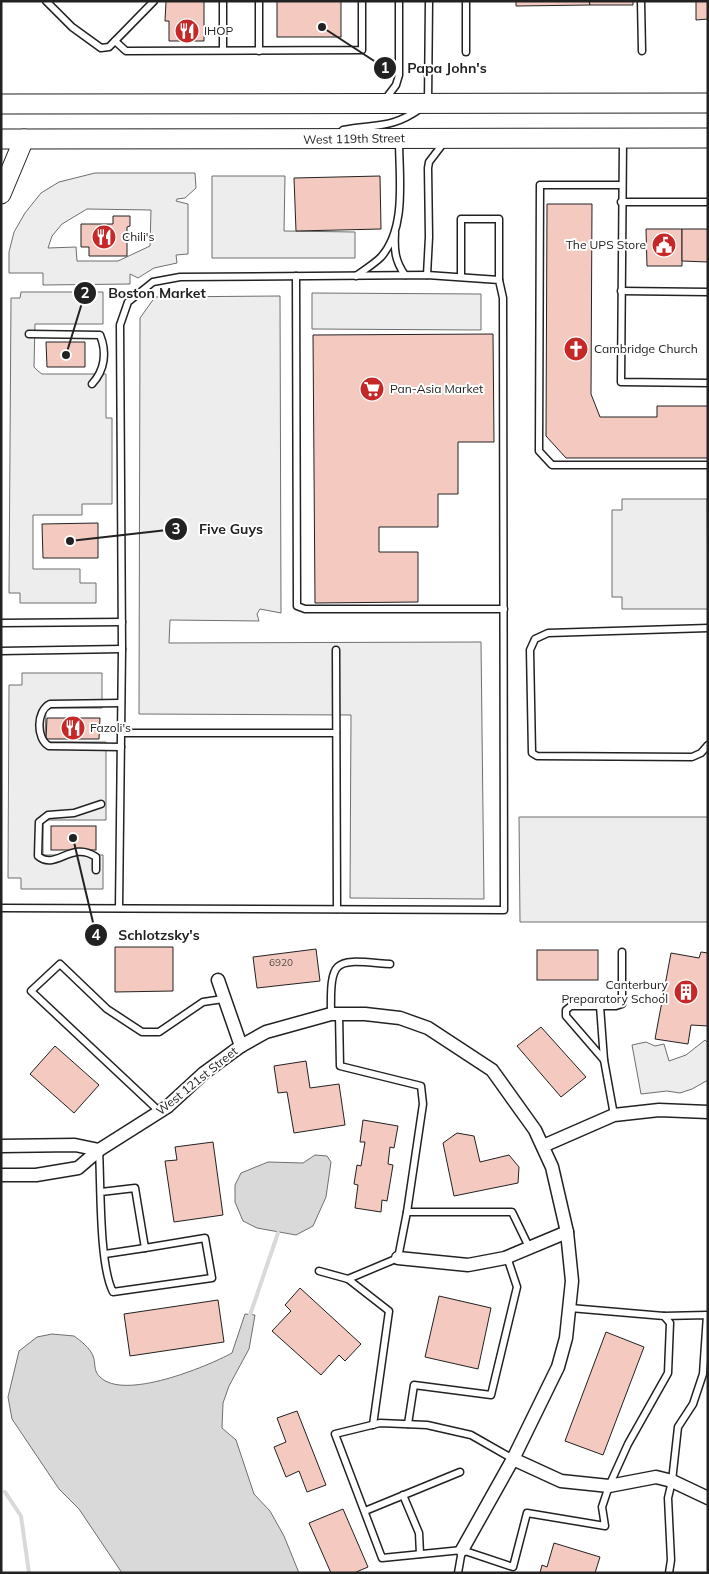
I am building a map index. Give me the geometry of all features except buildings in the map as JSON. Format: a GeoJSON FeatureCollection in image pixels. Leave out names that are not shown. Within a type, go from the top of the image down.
{"type":"FeatureCollection","features":[{"type":"Feature","properties":{"kind":"main road"},"geometry":{"type":"LineString","coordinates":[[1,104],[708,103]]}},
{"type":"Feature","properties":{"kind":"main road","name":"West 119th Street"},"geometry":{"type":"LineString","coordinates":[[1,139],[708,138]]}},
{"type":"Feature","properties":{"kind":"main road"},"geometry":{"type":"LineString","coordinates":[[1,194],[24,139]]}},
{"type":"Feature","properties":{"kind":"street"},"geometry":{"type":"LineString","coordinates":[[218,980],[241,1046]]}},
{"type":"Feature","properties":{"kind":"street","name":"West 121st Street"},"geometry":{"type":"LineString","coordinates":[[1,1175],[36,1175],[78,1168],[99,1150],[160,1112],[204,1073],[241,1046],[266,1032],[335,1014],[365,1014],[400,1018],[428,1028],[468,1052],[492,1070],[535,1130],[552,1167],[567,1232],[572,1281],[566,1338],[558,1368],[513,1459],[462,1550]]}},
{"type":"Feature","properties":{"kind":"street"},"geometry":{"type":"LineString","coordinates":[[543,1146],[614,1115],[660,1110],[708,1112]]}},
{"type":"Feature","properties":{"kind":"street"},"geometry":{"type":"LineString","coordinates":[[1,1146],[75,1145],[99,1150]]}},
{"type":"Feature","properties":{"kind":"street"},"geometry":{"type":"LineString","coordinates":[[398,1258],[468,1265],[507,1257],[567,1232]]}},
{"type":"Feature","properties":{"kind":"street"},"geometry":{"type":"LineString","coordinates":[[513,1459],[561,1481],[609,1486],[656,1478],[672,1481],[708,1498]]}},
{"type":"Feature","properties":{"kind":"lane"},"geometry":{"type":"LineString","coordinates":[[46,1],[72,26],[100,48],[109,47],[154,1]]}},
{"type":"Feature","properties":{"kind":"lane"},"geometry":{"type":"LineString","coordinates":[[222,1],[223,50]]}},
{"type":"Feature","properties":{"kind":"lane"},"geometry":{"type":"LineString","coordinates":[[259,1],[259,50]]}},
{"type":"Feature","properties":{"kind":"lane"},"geometry":{"type":"LineString","coordinates":[[115,41],[126,50],[362,50],[362,1]]}},
{"type":"Feature","properties":{"kind":"lane"},"geometry":{"type":"LineString","coordinates":[[383,103],[396,85],[399,75],[399,1]]}},
{"type":"Feature","properties":{"kind":"lane"},"geometry":{"type":"LineString","coordinates":[[293,140],[360,127],[390,125],[406,119],[428,103],[429,1]]}},
{"type":"Feature","properties":{"kind":"lane"},"geometry":{"type":"LineString","coordinates":[[466,1],[466,52]]}},
{"type":"Feature","properties":{"kind":"lane"},"geometry":{"type":"LineString","coordinates":[[641,1],[642,51]]}},
{"type":"Feature","properties":{"kind":"lane"},"geometry":{"type":"LineString","coordinates":[[399,138],[398,203],[394,253],[405,275]]}},
{"type":"Feature","properties":{"kind":"lane"},"geometry":{"type":"LineString","coordinates":[[427,275],[429,237],[428,168],[430,162],[447,138]]}},
{"type":"Feature","properties":{"kind":"lane"},"geometry":{"type":"LineString","coordinates":[[623,138],[624,180],[621,185],[621,382],[708,383]]}},
{"type":"Feature","properties":{"kind":"lane"},"geometry":{"type":"LineString","coordinates":[[621,185],[540,185],[539,451],[552,465],[708,465]]}},
{"type":"Feature","properties":{"kind":"lane"},"geometry":{"type":"LineString","coordinates":[[621,202],[708,202]]}},
{"type":"Feature","properties":{"kind":"lane"},"geometry":{"type":"LineString","coordinates":[[1,908],[504,910],[502,298],[499,280],[499,219],[461,219],[461,276]]}},
{"type":"Feature","properties":{"kind":"lane"},"geometry":{"type":"LineString","coordinates":[[356,276],[381,256],[396,232]]}},
{"type":"Feature","properties":{"kind":"lane"},"geometry":{"type":"LineString","coordinates":[[120,908],[122,622],[120,325],[128,302],[153,282],[180,277],[427,275],[499,280]]}},
{"type":"Feature","properties":{"kind":"lane"},"geometry":{"type":"LineString","coordinates":[[296,276],[297,606],[305,609],[504,609]]}},
{"type":"Feature","properties":{"kind":"lane"},"geometry":{"type":"LineString","coordinates":[[621,291],[708,292]]}},
{"type":"Feature","properties":{"kind":"lane"},"geometry":{"type":"LineString","coordinates":[[29,334],[100,335],[103,343],[104,359],[102,369],[92,384]]}},
{"type":"Feature","properties":{"kind":"lane"},"geometry":{"type":"LineString","coordinates":[[1,623],[122,622]]}},
{"type":"Feature","properties":{"kind":"lane"},"geometry":{"type":"LineString","coordinates":[[708,628],[548,634],[535,639],[530,650],[532,753],[537,756],[692,757],[701,753],[708,745]]}},
{"type":"Feature","properties":{"kind":"lane"},"geometry":{"type":"LineString","coordinates":[[1,651],[122,650]]}},
{"type":"Feature","properties":{"kind":"lane"},"geometry":{"type":"LineString","coordinates":[[336,650],[337,909]]}},
{"type":"Feature","properties":{"kind":"lane"},"geometry":{"type":"LineString","coordinates":[[121,703],[50,704],[44,706],[40,714],[40,736],[43,743],[49,746],[121,746]]}},
{"type":"Feature","properties":{"kind":"lane"},"geometry":{"type":"LineString","coordinates":[[121,732],[336,733]]}},
{"type":"Feature","properties":{"kind":"lane"},"geometry":{"type":"LineString","coordinates":[[96,870],[96,856],[89,852],[69,852],[54,860],[43,860],[38,856],[39,822],[48,815],[74,813],[101,804]]}},
{"type":"Feature","properties":{"kind":"lane"},"geometry":{"type":"LineString","coordinates":[[604,1060],[566,1016],[566,1010],[571,1006],[622,1004],[622,952]]}},
{"type":"Feature","properties":{"kind":"lane"},"geometry":{"type":"LineString","coordinates":[[348,1279],[398,1258],[407,1212],[423,1104],[422,1086],[340,1066],[330,982],[333,971],[339,965],[357,962],[390,964]]}},
{"type":"Feature","properties":{"kind":"lane"},"geometry":{"type":"LineString","coordinates":[[160,1112],[32,991],[60,964],[107,1009],[142,1032],[158,1032],[203,1002],[224,999]]}},
{"type":"Feature","properties":{"kind":"lane"},"geometry":{"type":"LineString","coordinates":[[600,1006],[604,1060],[614,1115]]}},
{"type":"Feature","properties":{"kind":"lane"},"geometry":{"type":"LineString","coordinates":[[99,1150],[101,1192],[105,1254],[107,1280],[113,1292],[212,1278],[205,1238],[105,1254]]}},
{"type":"Feature","properties":{"kind":"lane"},"geometry":{"type":"LineString","coordinates":[[101,1192],[135,1188],[145,1248]]}},
{"type":"Feature","properties":{"kind":"lane"},"geometry":{"type":"LineString","coordinates":[[407,1212],[512,1212],[529,1247]]}},
{"type":"Feature","properties":{"kind":"lane"},"geometry":{"type":"LineString","coordinates":[[408,1424],[414,1385],[492,1395],[517,1287],[507,1257]]}},
{"type":"Feature","properties":{"kind":"lane"},"geometry":{"type":"LineString","coordinates":[[319,1271],[348,1279],[389,1311],[373,1425]]}},
{"type":"Feature","properties":{"kind":"lane"},"geometry":{"type":"LineString","coordinates":[[570,1308],[664,1316],[707,1316],[703,1374],[693,1404],[678,1427],[672,1481],[668,1498],[671,1560],[669,1573]]}},
{"type":"Feature","properties":{"kind":"lane"},"geometry":{"type":"LineString","coordinates":[[513,1459],[472,1435],[427,1425],[373,1425],[335,1434],[382,1558],[462,1550],[513,1570],[527,1513],[605,1526],[602,1507],[609,1486],[628,1444],[668,1373],[670,1324],[664,1316]]}},
{"type":"Feature","properties":{"kind":"lane"},"geometry":{"type":"LineString","coordinates":[[364,1511],[460,1472]]}},
{"type":"Feature","properties":{"kind":"lane"},"geometry":{"type":"LineString","coordinates":[[403,1495],[418,1533],[420,1554]]}},
{"type":"Feature","properties":{"kind":"lane"},"geometry":{"type":"LineString","coordinates":[[458,1573],[462,1550]]}},
{"type":"Feature","properties":{"kind":"shaded area"},"geometry":{"type":"Polygon","coordinates":[[[95,173],[195,173],[196,188],[185,198],[177,199],[176,201],[188,204],[188,254],[176,255],[177,263],[154,268],[138,278],[130,274],[130,284],[43,285],[43,273],[9,273],[9,252],[14,232],[25,213],[41,193],[59,182],[95,173]],[[87,209],[62,224],[52,236],[48,248],[76,247],[77,261],[118,261],[150,246],[151,210],[87,209]]]}},
{"type":"Feature","properties":{"kind":"shaded area"},"geometry":{"type":"Polygon","coordinates":[[[212,176],[285,176],[284,231],[355,232],[355,258],[212,258],[212,176]]]}},
{"type":"Feature","properties":{"kind":"shaded area"},"geometry":{"type":"Polygon","coordinates":[[[21,292],[103,292],[103,324],[35,324],[34,367],[42,374],[106,374],[106,418],[112,418],[112,504],[82,504],[82,515],[33,515],[33,569],[80,569],[80,583],[96,583],[96,603],[20,603],[20,593],[9,593],[11,298],[20,298],[21,292]]]}},
{"type":"Feature","properties":{"kind":"shaded area"},"geometry":{"type":"Polygon","coordinates":[[[312,293],[481,294],[481,330],[312,329],[312,293]]]}},
{"type":"Feature","properties":{"kind":"shaded area"},"geometry":{"type":"Polygon","coordinates":[[[280,296],[281,613],[260,609],[257,614],[259,621],[170,620],[169,643],[481,642],[484,899],[350,898],[351,715],[139,714],[140,318],[155,297],[280,296]]]}},
{"type":"Feature","properties":{"kind":"shaded area"},"geometry":{"type":"Polygon","coordinates":[[[622,499],[707,499],[708,609],[622,609],[622,597],[612,597],[612,510],[622,510],[622,499]]]}},
{"type":"Feature","properties":{"kind":"shaded area"},"geometry":{"type":"Polygon","coordinates":[[[22,673],[102,673],[102,708],[46,708],[45,742],[106,742],[106,820],[43,820],[43,855],[103,855],[103,889],[21,889],[21,878],[8,878],[9,685],[22,685],[22,673]]]}},
{"type":"Feature","properties":{"kind":"shaded area"},"geometry":{"type":"Polygon","coordinates":[[[519,817],[708,817],[708,922],[520,922],[519,817]]]}},
{"type":"Feature","properties":{"kind":"shaded area"},"geometry":{"type":"Polygon","coordinates":[[[705,1040],[708,1043],[708,1080],[680,1093],[667,1091],[641,1094],[632,1045],[646,1042],[655,1046],[664,1044],[669,1061],[686,1055],[705,1040]]]}},
{"type":"Feature","properties":{"kind":"shaded area"},"geometry":{"type":"Polygon","coordinates":[[[315,1155],[327,1156],[331,1162],[326,1197],[313,1226],[296,1235],[257,1228],[243,1221],[235,1202],[235,1185],[241,1173],[268,1162],[303,1163],[315,1155]]]}},
{"type":"Feature","properties":{"kind":"shaded area"},"geometry":{"type":"Polygon","coordinates":[[[245,1314],[255,1315],[249,1349],[229,1386],[223,1403],[222,1428],[236,1440],[254,1494],[270,1511],[284,1536],[299,1573],[122,1573],[79,1509],[59,1489],[12,1419],[8,1397],[19,1351],[37,1337],[52,1334],[74,1336],[92,1353],[96,1372],[100,1377],[111,1383],[127,1385],[145,1384],[185,1373],[232,1353],[245,1314]]]}},
{"type":"Feature","properties":{"kind":"waterway"},"geometry":{"type":"LineString","coordinates":[[250,1315],[278,1233]]}},
{"type":"Feature","properties":{"kind":"waterway"},"geometry":{"type":"LineString","coordinates":[[5,1492],[21,1516],[29,1573]]}},
{"type":"Feature","properties":{"kind":"place","name":"Papa John's"},"geometry":{"type":"Point","coordinates":[322,27]}},
{"type":"Feature","properties":{"kind":"place","name":"IHOP"},"geometry":{"type":"Point","coordinates":[187,31]}},
{"type":"Feature","properties":{"kind":"place","name":"Chili's"},"geometry":{"type":"Point","coordinates":[104,237]}},
{"type":"Feature","properties":{"kind":"place","name":"The UPS Store"},"geometry":{"type":"Point","coordinates":[664,245]}},
{"type":"Feature","properties":{"kind":"place","name":"Cambridge Church"},"geometry":{"type":"Point","coordinates":[576,349]}},
{"type":"Feature","properties":{"kind":"place","name":"Boston Market"},"geometry":{"type":"Point","coordinates":[66,355]}},
{"type":"Feature","properties":{"kind":"place","name":"Pan-Asia Market"},"geometry":{"type":"Point","coordinates":[372,389]}},
{"type":"Feature","properties":{"kind":"place","name":"Five Guys"},"geometry":{"type":"Point","coordinates":[70,541]}},
{"type":"Feature","properties":{"kind":"place","name":"Fazoli's"},"geometry":{"type":"Point","coordinates":[73,728]}},
{"type":"Feature","properties":{"kind":"place","name":"Schlotzsky's"},"geometry":{"type":"Point","coordinates":[73,838]}},
{"type":"Feature","properties":{"kind":"place","name":"Canterbury Preparatory School"},"geometry":{"type":"Point","coordinates":[686,992]}}]}
